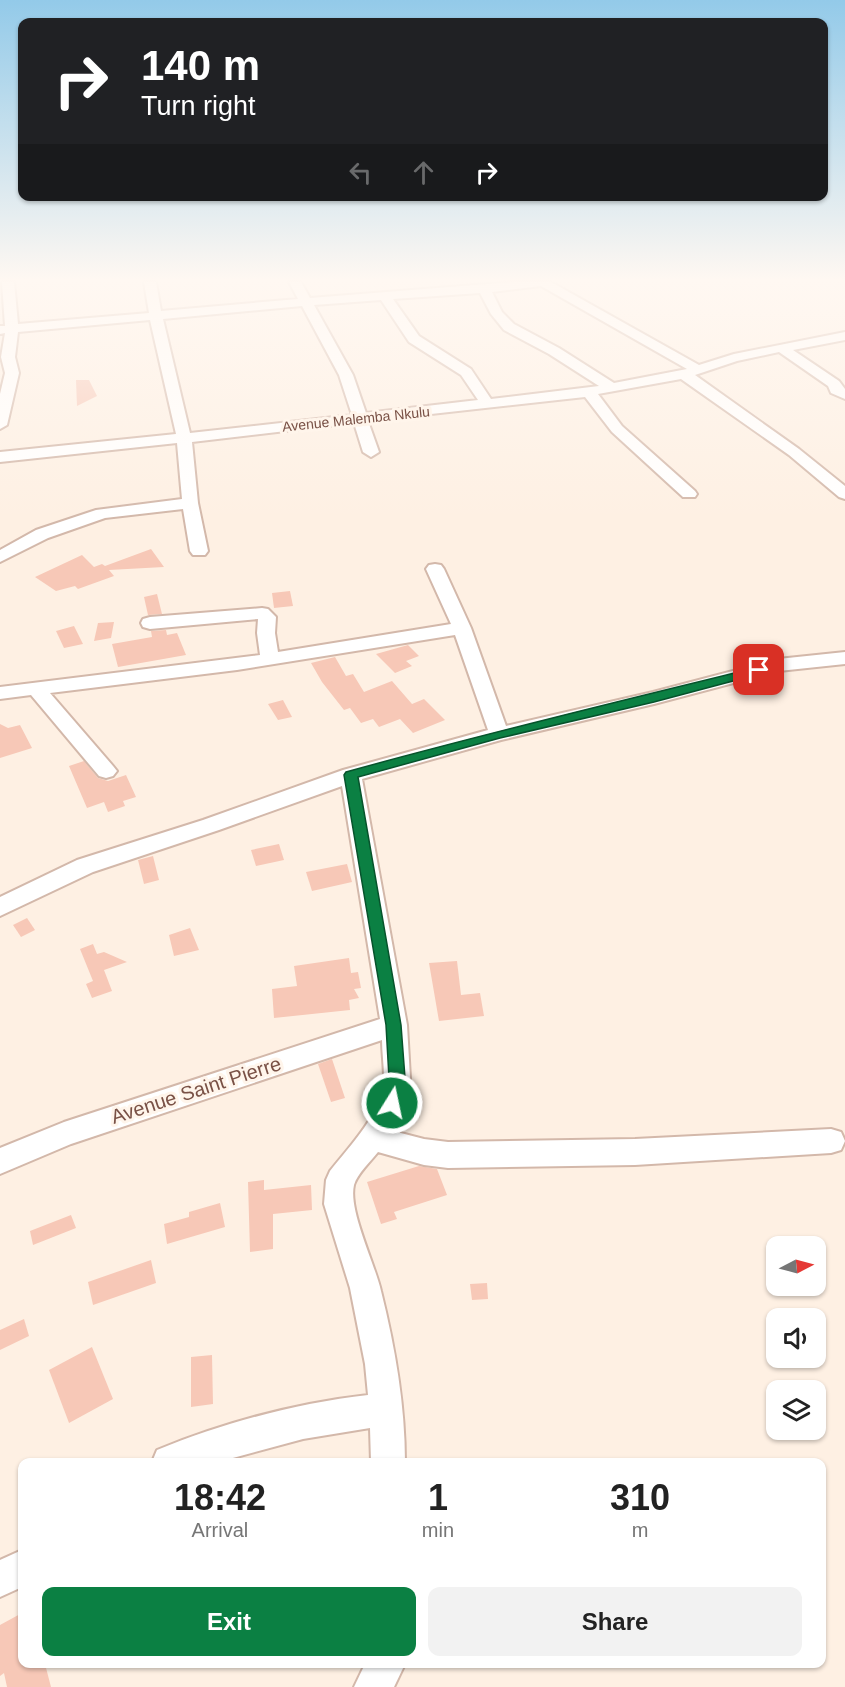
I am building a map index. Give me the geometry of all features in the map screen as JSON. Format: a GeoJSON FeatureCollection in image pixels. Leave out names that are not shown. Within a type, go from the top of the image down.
{"type":"FeatureCollection","features":[{"type":"Feature","properties":{"kind":"street"},"geometry":{"type":"LineString","coordinates":[[0,425],[11,382],[12,373],[9,361]]}},
{"type":"Feature","properties":{"kind":"street"},"geometry":{"type":"LineString","coordinates":[[165,361],[184,438],[190,503],[199,551]]}},
{"type":"Feature","properties":{"kind":"street"},"geometry":{"type":"LineString","coordinates":[[339,361],[346,375],[371,452]]}},
{"type":"Feature","properties":{"kind":"street"},"geometry":{"type":"LineString","coordinates":[[448,361],[466,372],[487,404]]}},
{"type":"Feature","properties":{"kind":"street"},"geometry":{"type":"LineString","coordinates":[[569,361],[614,389]]}},
{"type":"Feature","properties":{"kind":"street"},"geometry":{"type":"LineString","coordinates":[[673,361],[690,371],[845,494]]}},
{"type":"Feature","properties":{"kind":"street","name":"Avenue Malemba Nkulu"},"geometry":{"type":"LineString","coordinates":[[0,457],[360,419],[614,389],[731,361]]}},
{"type":"Feature","properties":{"kind":"street"},"geometry":{"type":"LineString","coordinates":[[802,361],[839,383],[836,390],[845,395]]}},
{"type":"Feature","properties":{"kind":"street"},"geometry":{"type":"LineString","coordinates":[[589,392],[617,429],[689,494]]}},
{"type":"Feature","properties":{"kind":"street"},"geometry":{"type":"LineString","coordinates":[[0,557],[42,534],[102,513],[190,503]]}},
{"type":"Feature","properties":{"kind":"street"},"geometry":{"type":"LineString","coordinates":[[435,569],[462,628],[499,734]]}},
{"type":"Feature","properties":{"kind":"street"},"geometry":{"type":"LineString","coordinates":[[150,623],[262,613],[267,617],[270,659]]}},
{"type":"Feature","properties":{"kind":"street"},"geometry":{"type":"LineString","coordinates":[[0,693],[34,687],[201,669],[462,628]]}},
{"type":"Feature","properties":{"kind":"street"},"geometry":{"type":"LineString","coordinates":[[0,907],[85,866],[211,825],[351,775],[499,734],[654,698],[778,665],[845,658]]}},
{"type":"Feature","properties":{"kind":"street"},"geometry":{"type":"LineString","coordinates":[[34,687],[106,771]]}},
{"type":"Feature","properties":{"kind":"street"},"geometry":{"type":"LineString","coordinates":[[351,775],[394,1025],[397,1078],[395,1092],[384,1122],[340,1180],[339,1204],[365,1288],[381,1364],[388,1458]]}},
{"type":"Feature","properties":{"kind":"street","name":"Avenue Saint Pierre"},"geometry":{"type":"LineString","coordinates":[[0,1161],[64,1134],[394,1025]]}},
{"type":"Feature","properties":{"kind":"street"},"geometry":{"type":"LineString","coordinates":[[374,1138],[424,1152],[468,1155],[635,1152],[831,1141]]}},
{"type":"Feature","properties":{"kind":"street"},"geometry":{"type":"LineString","coordinates":[[181,1458],[230,1441],[304,1423],[386,1410]]}},
{"type":"Feature","properties":{"kind":"street"},"geometry":{"type":"LineString","coordinates":[[0,1579],[18,1570]]}},
{"type":"Feature","properties":{"kind":"street"},"geometry":{"type":"LineString","coordinates":[[373,1687],[385,1668]]}},
{"type":"Feature","properties":{"kind":"street"},"geometry":{"type":"LineString","coordinates":[[388,1668],[390,1687]]}},
{"type":"Feature","properties":{"kind":"building"},"geometry":{"type":"Polygon","coordinates":[[[76,380],[89,380],[97,396],[77,406],[76,380]]]}},
{"type":"Feature","properties":{"kind":"building"},"geometry":{"type":"Polygon","coordinates":[[[151,549],[164,567],[109,570],[114,576],[78,589],[75,586],[56,591],[35,577],[82,555],[94,567],[102,564],[105,566],[151,549]]]}},
{"type":"Feature","properties":{"kind":"building"},"geometry":{"type":"Polygon","coordinates":[[[290,591],[293,606],[274,608],[272,593],[290,591]]]}},
{"type":"Feature","properties":{"kind":"building"},"geometry":{"type":"Polygon","coordinates":[[[157,594],[162,614],[148,615],[144,597],[157,594]]]}},
{"type":"Feature","properties":{"kind":"building"},"geometry":{"type":"Polygon","coordinates":[[[114,622],[111,638],[94,641],[98,623],[114,622]]]}},
{"type":"Feature","properties":{"kind":"building"},"geometry":{"type":"Polygon","coordinates":[[[74,626],[83,644],[64,648],[56,631],[74,626]]]}},
{"type":"Feature","properties":{"kind":"building"},"geometry":{"type":"Polygon","coordinates":[[[166,630],[167,635],[177,633],[186,655],[118,667],[112,644],[152,637],[151,631],[166,630]]]}},
{"type":"Feature","properties":{"kind":"building"},"geometry":{"type":"Polygon","coordinates":[[[408,645],[419,656],[406,661],[412,666],[395,673],[376,654],[408,645]]]}},
{"type":"Feature","properties":{"kind":"building"},"geometry":{"type":"Polygon","coordinates":[[[335,657],[346,676],[353,674],[364,692],[392,681],[412,704],[424,699],[445,720],[413,733],[400,719],[379,727],[373,719],[361,723],[350,708],[344,710],[322,682],[311,663],[335,657]]]}},
{"type":"Feature","properties":{"kind":"building"},"geometry":{"type":"Polygon","coordinates":[[[283,700],[292,717],[278,720],[268,704],[283,700]]]}},
{"type":"Feature","properties":{"kind":"building"},"geometry":{"type":"Polygon","coordinates":[[[0,724],[8,728],[20,725],[32,748],[0,758],[0,724]]]}},
{"type":"Feature","properties":{"kind":"building"},"geometry":{"type":"Polygon","coordinates":[[[84,761],[98,778],[108,781],[126,775],[136,797],[123,801],[125,806],[108,812],[104,802],[87,808],[69,766],[84,761]]]}},
{"type":"Feature","properties":{"kind":"building"},"geometry":{"type":"Polygon","coordinates":[[[279,844],[284,860],[256,866],[251,850],[279,844]]]}},
{"type":"Feature","properties":{"kind":"building"},"geometry":{"type":"Polygon","coordinates":[[[153,856],[159,880],[144,884],[138,860],[153,856]]]}},
{"type":"Feature","properties":{"kind":"building"},"geometry":{"type":"Polygon","coordinates":[[[347,864],[352,882],[312,891],[306,872],[347,864]]]}},
{"type":"Feature","properties":{"kind":"building"},"geometry":{"type":"Polygon","coordinates":[[[27,918],[35,930],[21,937],[13,925],[27,918]]]}},
{"type":"Feature","properties":{"kind":"building"},"geometry":{"type":"Polygon","coordinates":[[[190,928],[199,950],[174,956],[169,935],[190,928]]]}},
{"type":"Feature","properties":{"kind":"building"},"geometry":{"type":"Polygon","coordinates":[[[93,944],[97,954],[104,952],[127,962],[104,970],[112,991],[92,998],[86,984],[93,981],[80,949],[93,944]]]}},
{"type":"Feature","properties":{"kind":"building"},"geometry":{"type":"Polygon","coordinates":[[[349,958],[351,973],[358,972],[361,988],[354,989],[359,998],[349,1000],[350,1010],[274,1018],[272,989],[297,986],[294,966],[349,958]]]}},
{"type":"Feature","properties":{"kind":"building"},"geometry":{"type":"Polygon","coordinates":[[[457,961],[461,995],[480,993],[484,1016],[439,1021],[429,963],[457,961]]]}},
{"type":"Feature","properties":{"kind":"building"},"geometry":{"type":"Polygon","coordinates":[[[332,1059],[345,1098],[331,1102],[318,1064],[332,1059]]]}},
{"type":"Feature","properties":{"kind":"building"},"geometry":{"type":"Polygon","coordinates":[[[419,1166],[437,1169],[447,1195],[394,1212],[397,1219],[381,1224],[367,1182],[419,1166]]]}},
{"type":"Feature","properties":{"kind":"building"},"geometry":{"type":"Polygon","coordinates":[[[264,1180],[264,1190],[311,1185],[312,1210],[273,1214],[273,1249],[250,1252],[248,1182],[264,1180]]]}},
{"type":"Feature","properties":{"kind":"building"},"geometry":{"type":"Polygon","coordinates":[[[220,1203],[225,1227],[167,1244],[164,1224],[189,1217],[189,1212],[220,1203]]]}},
{"type":"Feature","properties":{"kind":"building"},"geometry":{"type":"Polygon","coordinates":[[[71,1215],[76,1228],[33,1245],[30,1231],[71,1215]]]}},
{"type":"Feature","properties":{"kind":"building"},"geometry":{"type":"Polygon","coordinates":[[[151,1260],[156,1283],[93,1305],[88,1282],[151,1260]]]}},
{"type":"Feature","properties":{"kind":"building"},"geometry":{"type":"Polygon","coordinates":[[[487,1283],[488,1299],[472,1300],[470,1284],[487,1283]]]}},
{"type":"Feature","properties":{"kind":"building"},"geometry":{"type":"Polygon","coordinates":[[[24,1319],[29,1336],[0,1350],[0,1330],[24,1319]]]}},
{"type":"Feature","properties":{"kind":"building"},"geometry":{"type":"Polygon","coordinates":[[[92,1347],[113,1399],[69,1423],[49,1370],[92,1347]]]}},
{"type":"Feature","properties":{"kind":"building"},"geometry":{"type":"Polygon","coordinates":[[[212,1355],[213,1404],[191,1407],[191,1357],[212,1355]]]}},
{"type":"Feature","properties":{"kind":"building"},"geometry":{"type":"Polygon","coordinates":[[[18,1615],[18,1668],[46,1668],[51,1687],[7,1687],[4,1673],[0,1676],[0,1625],[18,1615]]]}},
{"type":"Feature","properties":{"kind":"route"},"geometry":{"type":"LineString","coordinates":[[392,1103],[397,1078],[394,1025],[378,943],[351,775],[499,734],[654,698],[759,670]]}}]}
